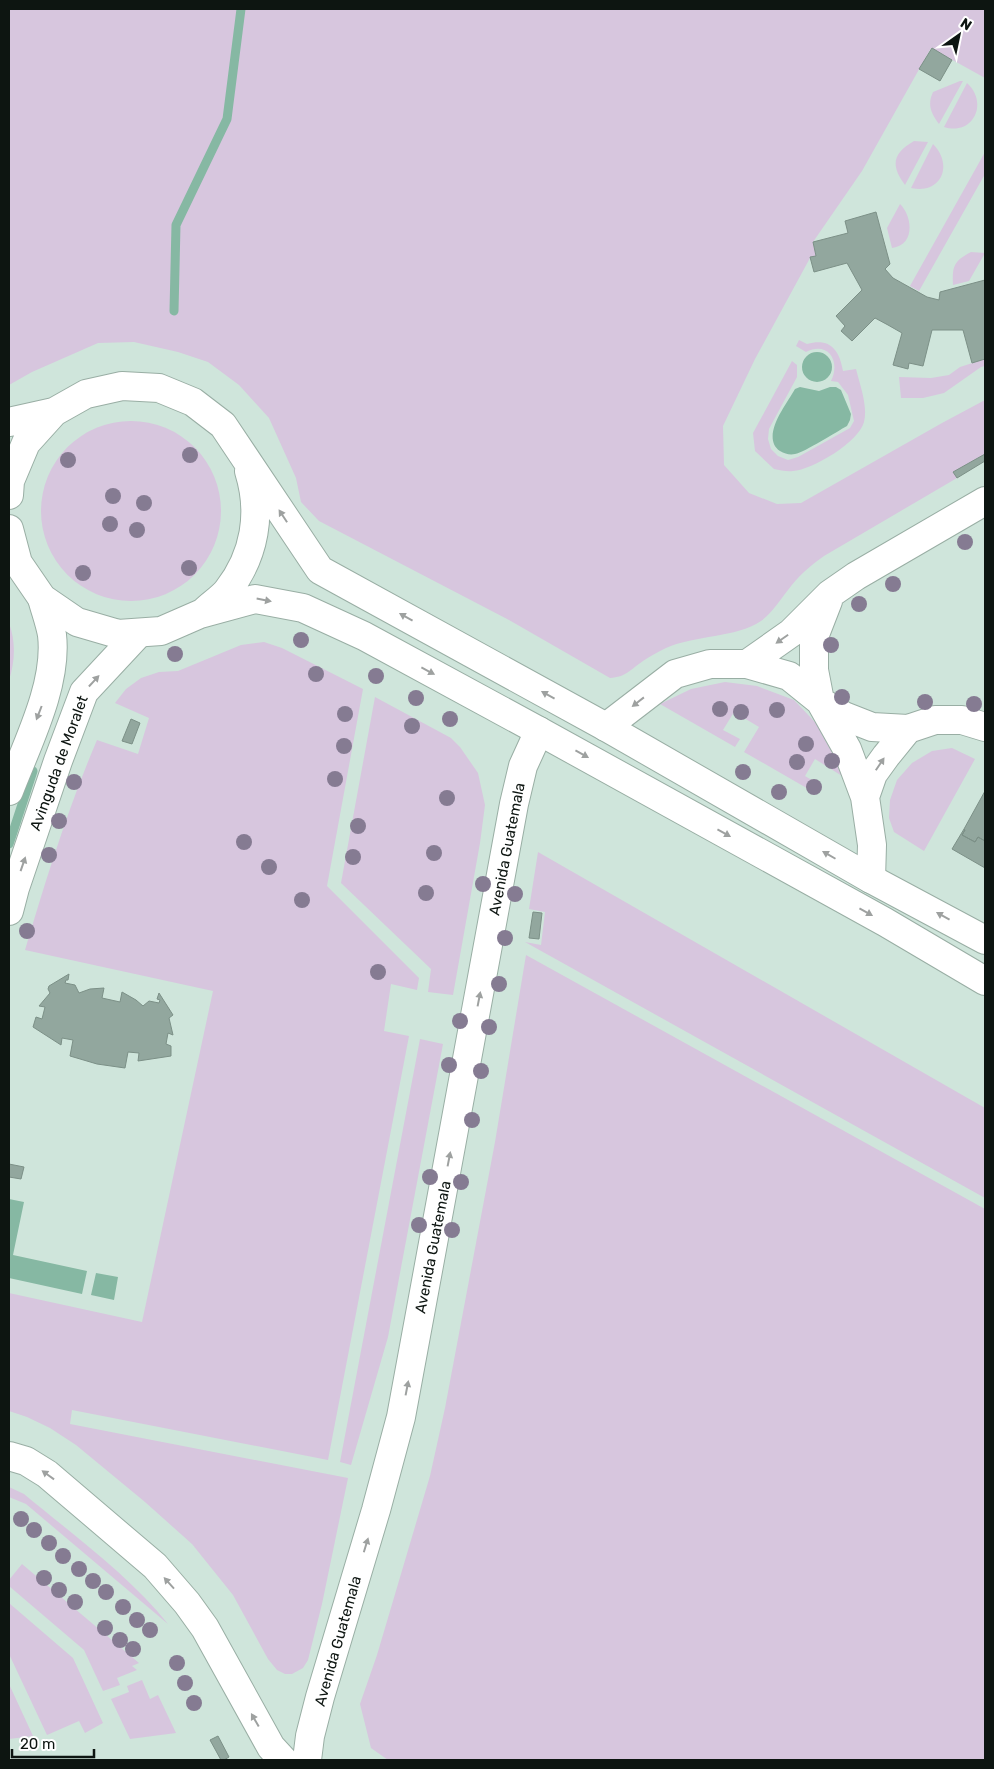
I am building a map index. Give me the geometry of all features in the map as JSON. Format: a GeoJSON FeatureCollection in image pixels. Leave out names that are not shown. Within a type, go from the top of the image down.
{"type":"FeatureCollection","features":[{"type":"Feature","properties":{"kind":"street"},"geometry":{"type":"LineString","coordinates":[[9,422],[54,412],[86,394],[122,386],[159,388],[194,402],[223,425],[320,570],[606,728],[871,879],[985,940]]}},
{"type":"Feature","properties":{"kind":"street"},"geometry":{"type":"LineString","coordinates":[[9,495],[10,481],[26,443],[54,412]]}},
{"type":"Feature","properties":{"kind":"street"},"geometry":{"type":"LineString","coordinates":[[200,614],[227,591],[249,552],[256,525],[254,490],[244,456]]}},
{"type":"Feature","properties":{"kind":"street"},"geometry":{"type":"LineString","coordinates":[[747,664],[791,632],[830,594],[856,576],[985,501]]}},
{"type":"Feature","properties":{"kind":"street"},"geometry":{"type":"LineString","coordinates":[[9,529],[18,562],[42,598],[52,635],[52,655],[45,698],[9,791]]}},
{"type":"Feature","properties":{"kind":"street"},"geometry":{"type":"LineString","coordinates":[[830,594],[814,637],[814,670],[820,701],[847,749],[865,797],[872,845],[871,879]]}},
{"type":"Feature","properties":{"kind":"street"},"geometry":{"type":"LineString","coordinates":[[42,598],[77,622],[118,634],[161,631],[200,614],[255,598],[303,608],[364,636],[539,731],[885,922],[985,981]]}},
{"type":"Feature","properties":{"kind":"street","name":"Avinguda de Moralet"},"geometry":{"type":"LineString","coordinates":[[9,910],[14,888],[84,692],[139,633]]}},
{"type":"Feature","properties":{"kind":"street"},"geometry":{"type":"LineString","coordinates":[[606,728],[675,674],[710,664],[747,664],[789,676],[820,701],[844,716],[872,727],[908,729],[935,720],[962,720],[985,727]]}},
{"type":"Feature","properties":{"kind":"street"},"geometry":{"type":"LineString","coordinates":[[865,797],[874,774],[908,729]]}},
{"type":"Feature","properties":{"kind":"street","name":"Avenida Guatemala"},"geometry":{"type":"LineString","coordinates":[[307,1760],[310,1736],[320,1697],[376,1510],[401,1416],[514,804],[523,766],[539,731]]}},
{"type":"Feature","properties":{"kind":"street"},"geometry":{"type":"LineString","coordinates":[[9,1456],[26,1461],[47,1474],[154,1566],[187,1603],[205,1628],[270,1747],[283,1760]]}},
{"type":"Feature","properties":{"kind":"shaded area"},"geometry":{"type":"Polygon","coordinates":[[[9,9],[985,9],[985,78],[931,48],[862,171],[813,242],[816,256],[810,258],[755,359],[723,426],[724,465],[749,493],[777,504],[801,503],[985,400],[985,454],[954,472],[957,478],[824,556],[796,580],[765,618],[751,627],[728,634],[677,644],[648,657],[624,675],[610,678],[509,620],[319,521],[301,502],[296,478],[269,418],[239,385],[208,362],[178,352],[134,342],[98,343],[32,372],[9,385],[9,9]]]}},
{"type":"Feature","properties":{"kind":"shaded area"},"geometry":{"type":"Polygon","coordinates":[[[963,81],[939,124],[931,109],[930,101],[933,92],[963,81]]]}},
{"type":"Feature","properties":{"kind":"shaded area"},"geometry":{"type":"Polygon","coordinates":[[[967,83],[974,91],[977,100],[975,116],[963,127],[954,129],[944,127],[967,83]]]}},
{"type":"Feature","properties":{"kind":"shaded area"},"geometry":{"type":"Polygon","coordinates":[[[914,141],[928,142],[905,185],[897,171],[896,160],[902,150],[914,141]]]}},
{"type":"Feature","properties":{"kind":"shaded area"},"geometry":{"type":"Polygon","coordinates":[[[933,144],[943,161],[941,177],[937,183],[930,187],[921,189],[911,188],[933,144]]]}},
{"type":"Feature","properties":{"kind":"shaded area"},"geometry":{"type":"Polygon","coordinates":[[[985,152],[985,174],[919,291],[910,286],[985,152]]]}},
{"type":"Feature","properties":{"kind":"shaded area"},"geometry":{"type":"Polygon","coordinates":[[[900,204],[907,216],[910,230],[905,242],[892,248],[887,228],[900,204]]]}},
{"type":"Feature","properties":{"kind":"shaded area"},"geometry":{"type":"Polygon","coordinates":[[[971,252],[985,253],[969,281],[953,285],[955,265],[961,258],[971,252]]]}},
{"type":"Feature","properties":{"kind":"shaded area"},"geometry":{"type":"Polygon","coordinates":[[[799,340],[807,344],[821,342],[827,344],[839,356],[843,371],[856,369],[863,396],[865,416],[860,430],[834,454],[811,466],[786,471],[774,469],[755,451],[753,433],[792,361],[797,365],[797,377],[769,429],[768,439],[771,449],[778,456],[788,460],[798,457],[850,428],[854,421],[848,395],[838,382],[831,381],[834,374],[834,366],[830,355],[821,349],[806,352],[796,346],[799,340]]]}},
{"type":"Feature","properties":{"kind":"shaded area"},"geometry":{"type":"Polygon","coordinates":[[[817,352],[828,356],[832,367],[828,378],[817,382],[806,378],[802,367],[806,356],[817,352]]]}},
{"type":"Feature","properties":{"kind":"shaded area"},"geometry":{"type":"Polygon","coordinates":[[[985,359],[985,366],[944,393],[923,398],[901,398],[899,377],[931,378],[949,375],[960,367],[985,359]]]}},
{"type":"Feature","properties":{"kind":"shaded area"},"geometry":{"type":"Polygon","coordinates":[[[800,387],[819,391],[836,387],[841,390],[851,414],[850,420],[847,426],[813,446],[795,454],[788,454],[780,451],[775,445],[773,438],[774,429],[781,412],[795,389],[800,387]]]}},
{"type":"Feature","properties":{"kind":"shaded area"},"geometry":{"type":"Polygon","coordinates":[[[122,421],[140,421],[166,427],[195,447],[215,476],[220,493],[220,529],[215,546],[195,575],[166,595],[149,600],[122,601],[105,598],[88,591],[61,568],[51,554],[44,537],[41,520],[41,502],[44,485],[51,468],[74,441],[88,431],[105,424],[122,421]]]}},
{"type":"Feature","properties":{"kind":"shaded area"},"geometry":{"type":"Polygon","coordinates":[[[9,623],[13,637],[14,652],[9,680],[9,623]]]}},
{"type":"Feature","properties":{"kind":"shaded area"},"geometry":{"type":"Polygon","coordinates":[[[264,642],[282,648],[363,689],[327,886],[419,978],[417,990],[391,984],[384,1031],[409,1036],[328,1460],[72,1410],[70,1424],[348,1478],[322,1604],[308,1660],[303,1668],[292,1674],[285,1674],[277,1670],[268,1659],[233,1595],[192,1544],[76,1445],[50,1428],[9,1411],[9,1293],[142,1322],[213,991],[25,950],[58,844],[97,740],[138,754],[149,718],[115,703],[126,689],[141,678],[159,672],[178,671],[241,645],[264,642]]]}},
{"type":"Feature","properties":{"kind":"shaded area"},"geometry":{"type":"Polygon","coordinates":[[[725,682],[757,686],[794,700],[830,738],[842,776],[815,759],[805,776],[822,786],[817,794],[744,752],[759,727],[734,712],[723,730],[740,739],[735,747],[660,704],[691,689],[725,682]]]}},
{"type":"Feature","properties":{"kind":"shaded area"},"geometry":{"type":"Polygon","coordinates":[[[375,697],[451,738],[460,747],[478,773],[485,805],[453,995],[428,992],[431,969],[341,883],[375,697]]]}},
{"type":"Feature","properties":{"kind":"shaded area"},"geometry":{"type":"Polygon","coordinates":[[[952,748],[975,759],[924,851],[894,832],[889,818],[890,800],[897,780],[912,763],[932,751],[952,748]]]}},
{"type":"Feature","properties":{"kind":"shaded area"},"geometry":{"type":"Polygon","coordinates":[[[538,852],[985,1108],[985,1198],[525,942],[541,945],[545,912],[529,909],[538,852]]]}},
{"type":"Feature","properties":{"kind":"shaded area"},"geometry":{"type":"Polygon","coordinates":[[[526,955],[985,1209],[985,1760],[388,1760],[371,1748],[360,1704],[377,1655],[430,1476],[445,1408],[495,1142],[526,955]]]}},
{"type":"Feature","properties":{"kind":"shaded area"},"geometry":{"type":"Polygon","coordinates":[[[420,1039],[443,1044],[388,1337],[351,1465],[340,1462],[420,1039]]]}},
{"type":"Feature","properties":{"kind":"shaded area"},"geometry":{"type":"Polygon","coordinates":[[[9,1199],[24,1202],[13,1255],[87,1271],[82,1294],[9,1278],[9,1199]]]}},
{"type":"Feature","properties":{"kind":"shaded area"},"geometry":{"type":"Polygon","coordinates":[[[96,1273],[118,1277],[114,1300],[91,1295],[96,1273]]]}},
{"type":"Feature","properties":{"kind":"shaded area"},"geometry":{"type":"Polygon","coordinates":[[[9,1487],[24,1494],[100,1556],[153,1606],[168,1624],[26,1504],[9,1497],[9,1487]]]}},
{"type":"Feature","properties":{"kind":"shaded area"},"geometry":{"type":"Polygon","coordinates":[[[22,1564],[139,1663],[132,1666],[137,1670],[117,1678],[120,1685],[103,1691],[84,1650],[9,1586],[9,1580],[22,1564]]]}},
{"type":"Feature","properties":{"kind":"shaded area"},"geometry":{"type":"Polygon","coordinates":[[[9,1603],[73,1658],[103,1723],[85,1733],[79,1721],[47,1735],[9,1654],[9,1603]]]}},
{"type":"Feature","properties":{"kind":"shaded area"},"geometry":{"type":"Polygon","coordinates":[[[142,1680],[150,1699],[158,1695],[176,1733],[130,1739],[111,1699],[129,1692],[127,1686],[142,1680]]]}},
{"type":"Feature","properties":{"kind":"shaded area"},"geometry":{"type":"Polygon","coordinates":[[[9,1684],[33,1736],[9,1739],[9,1684]]]}},
{"type":"Feature","properties":{"kind":"building"},"geometry":{"type":"Polygon","coordinates":[[[932,48],[952,60],[940,81],[919,69],[932,48]]]}},
{"type":"Feature","properties":{"kind":"building"},"geometry":{"type":"Polygon","coordinates":[[[876,212],[890,264],[885,269],[893,278],[927,297],[939,300],[940,292],[985,280],[985,359],[972,363],[963,330],[932,330],[923,366],[909,363],[908,369],[893,365],[902,333],[888,325],[875,318],[852,341],[841,331],[845,326],[836,316],[862,290],[847,263],[814,272],[810,257],[816,256],[813,242],[848,233],[845,221],[876,212]]]}},
{"type":"Feature","properties":{"kind":"building"},"geometry":{"type":"Polygon","coordinates":[[[985,454],[985,461],[957,478],[953,472],[985,454]]]}},
{"type":"Feature","properties":{"kind":"building"},"geometry":{"type":"Polygon","coordinates":[[[131,719],[140,723],[132,744],[122,741],[131,719]]]}},
{"type":"Feature","properties":{"kind":"building"},"geometry":{"type":"Polygon","coordinates":[[[985,791],[985,841],[978,837],[975,842],[962,835],[985,791]]]}},
{"type":"Feature","properties":{"kind":"building"},"geometry":{"type":"Polygon","coordinates":[[[964,829],[962,835],[975,842],[978,837],[985,841],[985,868],[952,849],[964,829]]]}},
{"type":"Feature","properties":{"kind":"building"},"geometry":{"type":"Polygon","coordinates":[[[533,912],[542,913],[539,939],[529,938],[533,912]]]}},
{"type":"Feature","properties":{"kind":"building"},"geometry":{"type":"Polygon","coordinates":[[[69,974],[68,980],[65,983],[75,985],[79,993],[90,989],[104,988],[102,998],[120,1002],[122,992],[143,1006],[149,1001],[159,1003],[160,1000],[157,999],[159,993],[173,1015],[169,1018],[173,1035],[168,1033],[166,1044],[171,1046],[171,1056],[138,1061],[139,1053],[128,1052],[125,1068],[97,1064],[70,1056],[73,1040],[62,1038],[61,1045],[33,1027],[36,1017],[42,1019],[45,1007],[39,1006],[50,993],[49,986],[69,974]]]}},
{"type":"Feature","properties":{"kind":"building"},"geometry":{"type":"Polygon","coordinates":[[[9,1164],[24,1167],[21,1179],[9,1177],[9,1164]]]}},
{"type":"Feature","properties":{"kind":"building"},"geometry":{"type":"Polygon","coordinates":[[[218,1736],[229,1757],[224,1760],[221,1760],[210,1740],[218,1736]]]}},
{"type":"Feature","properties":{"kind":"waterway"},"geometry":{"type":"LineString","coordinates":[[174,311],[176,225],[227,119],[241,9]]}},
{"type":"Feature","properties":{"kind":"waterway"},"geometry":{"type":"LineString","coordinates":[[9,844],[33,771]]}}]}
